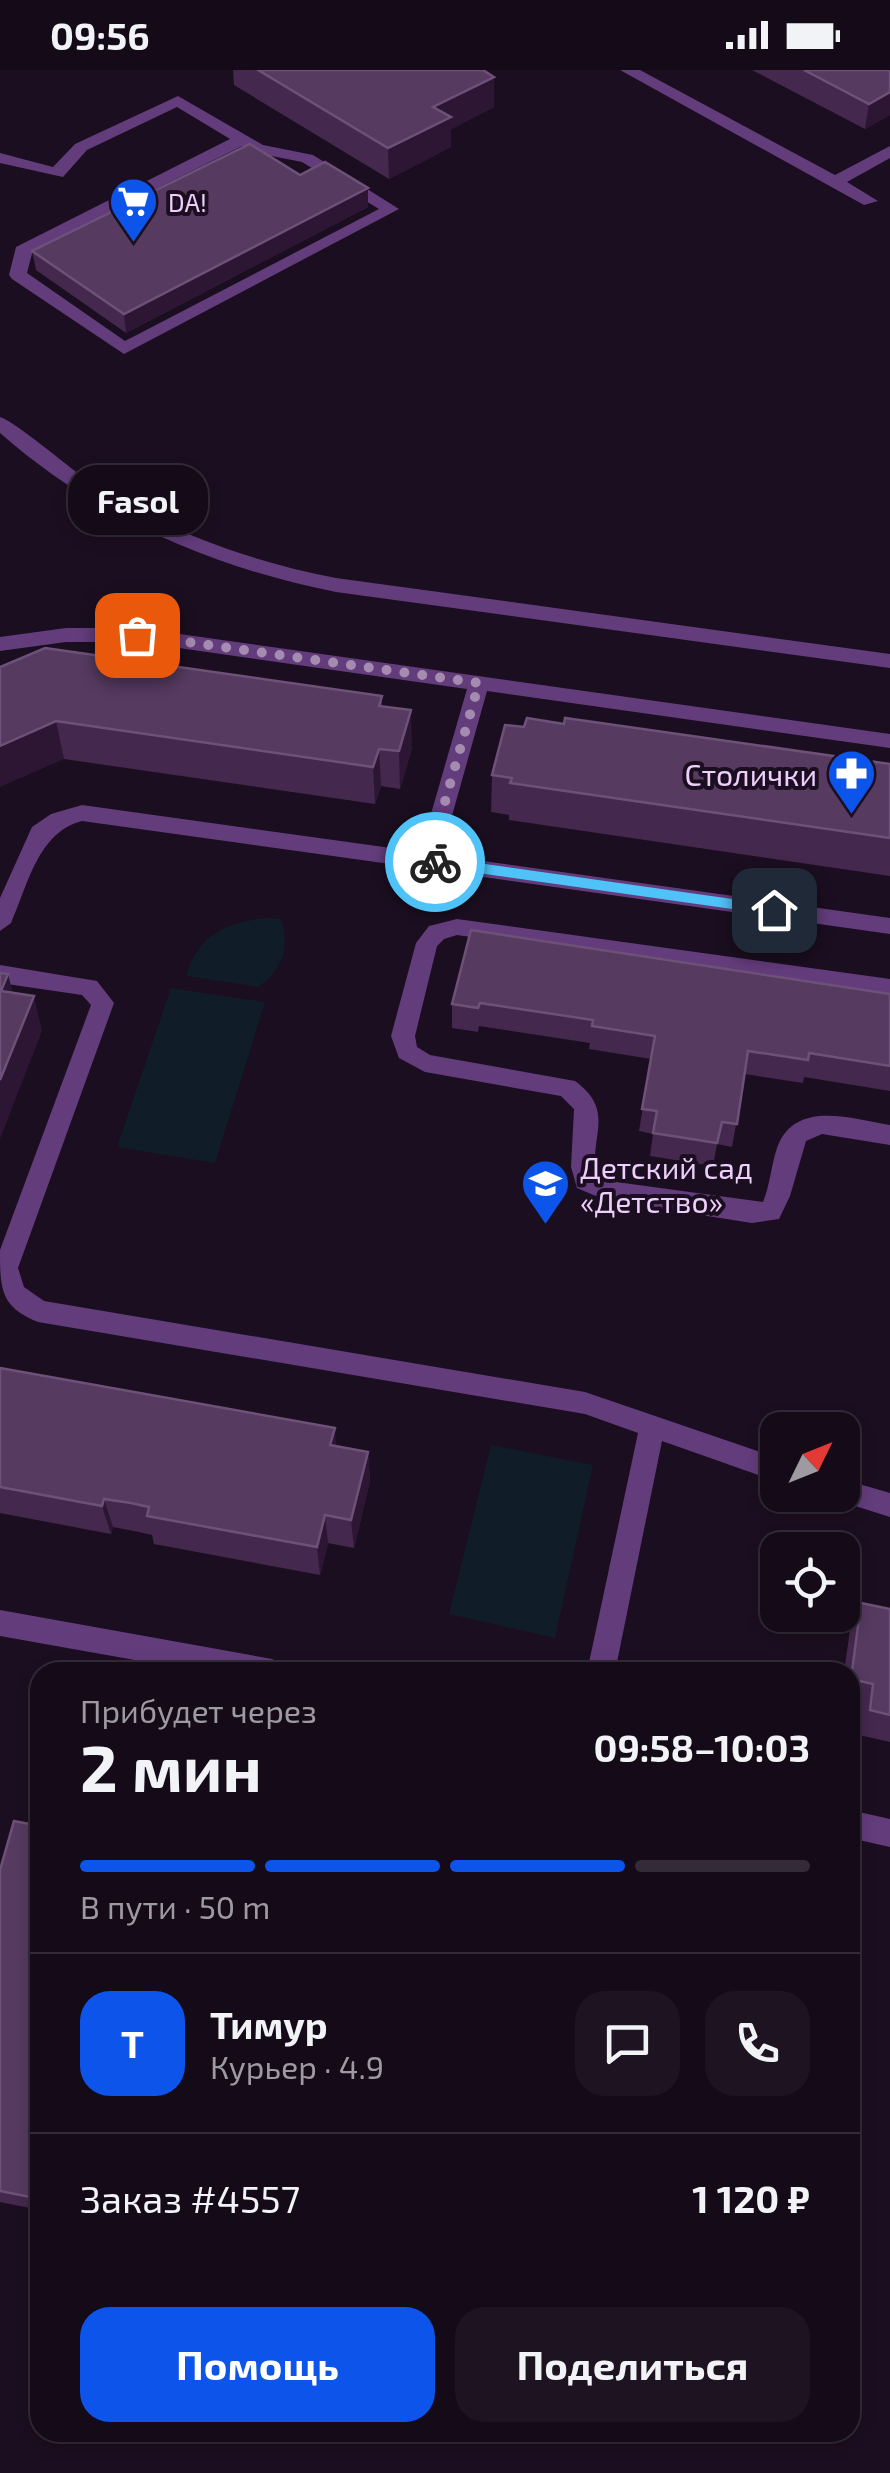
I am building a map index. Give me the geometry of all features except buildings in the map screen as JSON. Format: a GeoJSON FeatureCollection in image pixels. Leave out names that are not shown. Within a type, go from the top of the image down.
{"type":"FeatureCollection","features":[{"type":"Feature","properties":{"kind":"lane"},"geometry":{"type":"LineString","coordinates":[[628,70],[870,201]]}},
{"type":"Feature","properties":{"kind":"lane"},"geometry":{"type":"LineString","coordinates":[[0,158],[57,173],[81,147],[178,101],[242,140],[258,150],[306,158],[391,209],[124,349],[18,275],[25,247],[242,140]]}},
{"type":"Feature","properties":{"kind":"lane"},"geometry":{"type":"LineString","coordinates":[[836,182],[890,151]]}},
{"type":"Feature","properties":{"kind":"lane"},"geometry":{"type":"LineString","coordinates":[[0,424],[82,486],[181,539],[259,569],[336,584],[890,662]]}},
{"type":"Feature","properties":{"kind":"lane"},"geometry":{"type":"LineString","coordinates":[[0,644],[66,635],[137,635],[890,740]]}},
{"type":"Feature","properties":{"kind":"lane"},"geometry":{"type":"LineString","coordinates":[[428,861],[479,683]]}},
{"type":"Feature","properties":{"kind":"lane"},"geometry":{"type":"LineString","coordinates":[[0,923],[40,833],[60,819],[82,812],[890,926]]}},
{"type":"Feature","properties":{"kind":"lane"},"geometry":{"type":"LineString","coordinates":[[890,988],[457,927],[436,932],[427,943],[403,1036],[407,1052],[424,1062],[567,1088],[584,1097],[590,1112],[580,1166],[586,1181],[605,1190],[752,1214],[770,1212],[779,1199],[788,1141],[800,1128],[818,1125],[890,1135]]}},
{"type":"Feature","properties":{"kind":"lane"},"geometry":{"type":"LineString","coordinates":[[0,974],[90,987],[104,1003],[6,1268],[13,1293],[38,1311],[584,1403],[760,1464]]}},
{"type":"Feature","properties":{"kind":"lane"},"geometry":{"type":"LineString","coordinates":[[603,1662],[652,1427]]}},
{"type":"Feature","properties":{"kind":"lane"},"geometry":{"type":"LineString","coordinates":[[860,1496],[890,1505]]}},
{"type":"Feature","properties":{"kind":"lane"},"geometry":{"type":"LineString","coordinates":[[0,1622],[218,1662]]}},
{"type":"Feature","properties":{"kind":"lane"},"geometry":{"type":"LineString","coordinates":[[860,1826],[890,1833]]}},
{"type":"Feature","properties":{"kind":"shaded area"},"geometry":{"type":"Polygon","coordinates":[[[264,918],[281,919],[285,939],[279,965],[259,987],[186,976],[197,951],[214,934],[264,918]]]}},
{"type":"Feature","properties":{"kind":"shaded area"},"geometry":{"type":"Polygon","coordinates":[[[171,988],[265,1002],[215,1163],[117,1147],[171,988]]]}},
{"type":"Feature","properties":{"kind":"shaded area"},"geometry":{"type":"Polygon","coordinates":[[[491,1445],[593,1465],[555,1638],[449,1614],[491,1445]]]}},
{"type":"Feature","properties":{"kind":"way so far"},"geometry":{"type":"LineString","coordinates":[[137,635],[479,683],[428,861],[435,862]]}},
{"type":"Feature","properties":{"kind":"place","name":"DA!"},"geometry":{"type":"Point","coordinates":[133,244]}},
{"type":"Feature","properties":{"kind":"place","name":"Fasol"},"geometry":{"type":"Point","coordinates":[137,635]}},
{"type":"Feature","properties":{"kind":"place","name":"Столички"},"geometry":{"type":"Point","coordinates":[852,816]}},
{"type":"Feature","properties":{"kind":"place","name":"Детский сад «Детство»"},"geometry":{"type":"Point","coordinates":[545,1226]}},
{"type":"Feature","properties":{"kind":"route"},"geometry":{"type":"LineString","coordinates":[[435,862],[774,910]]}}]}
